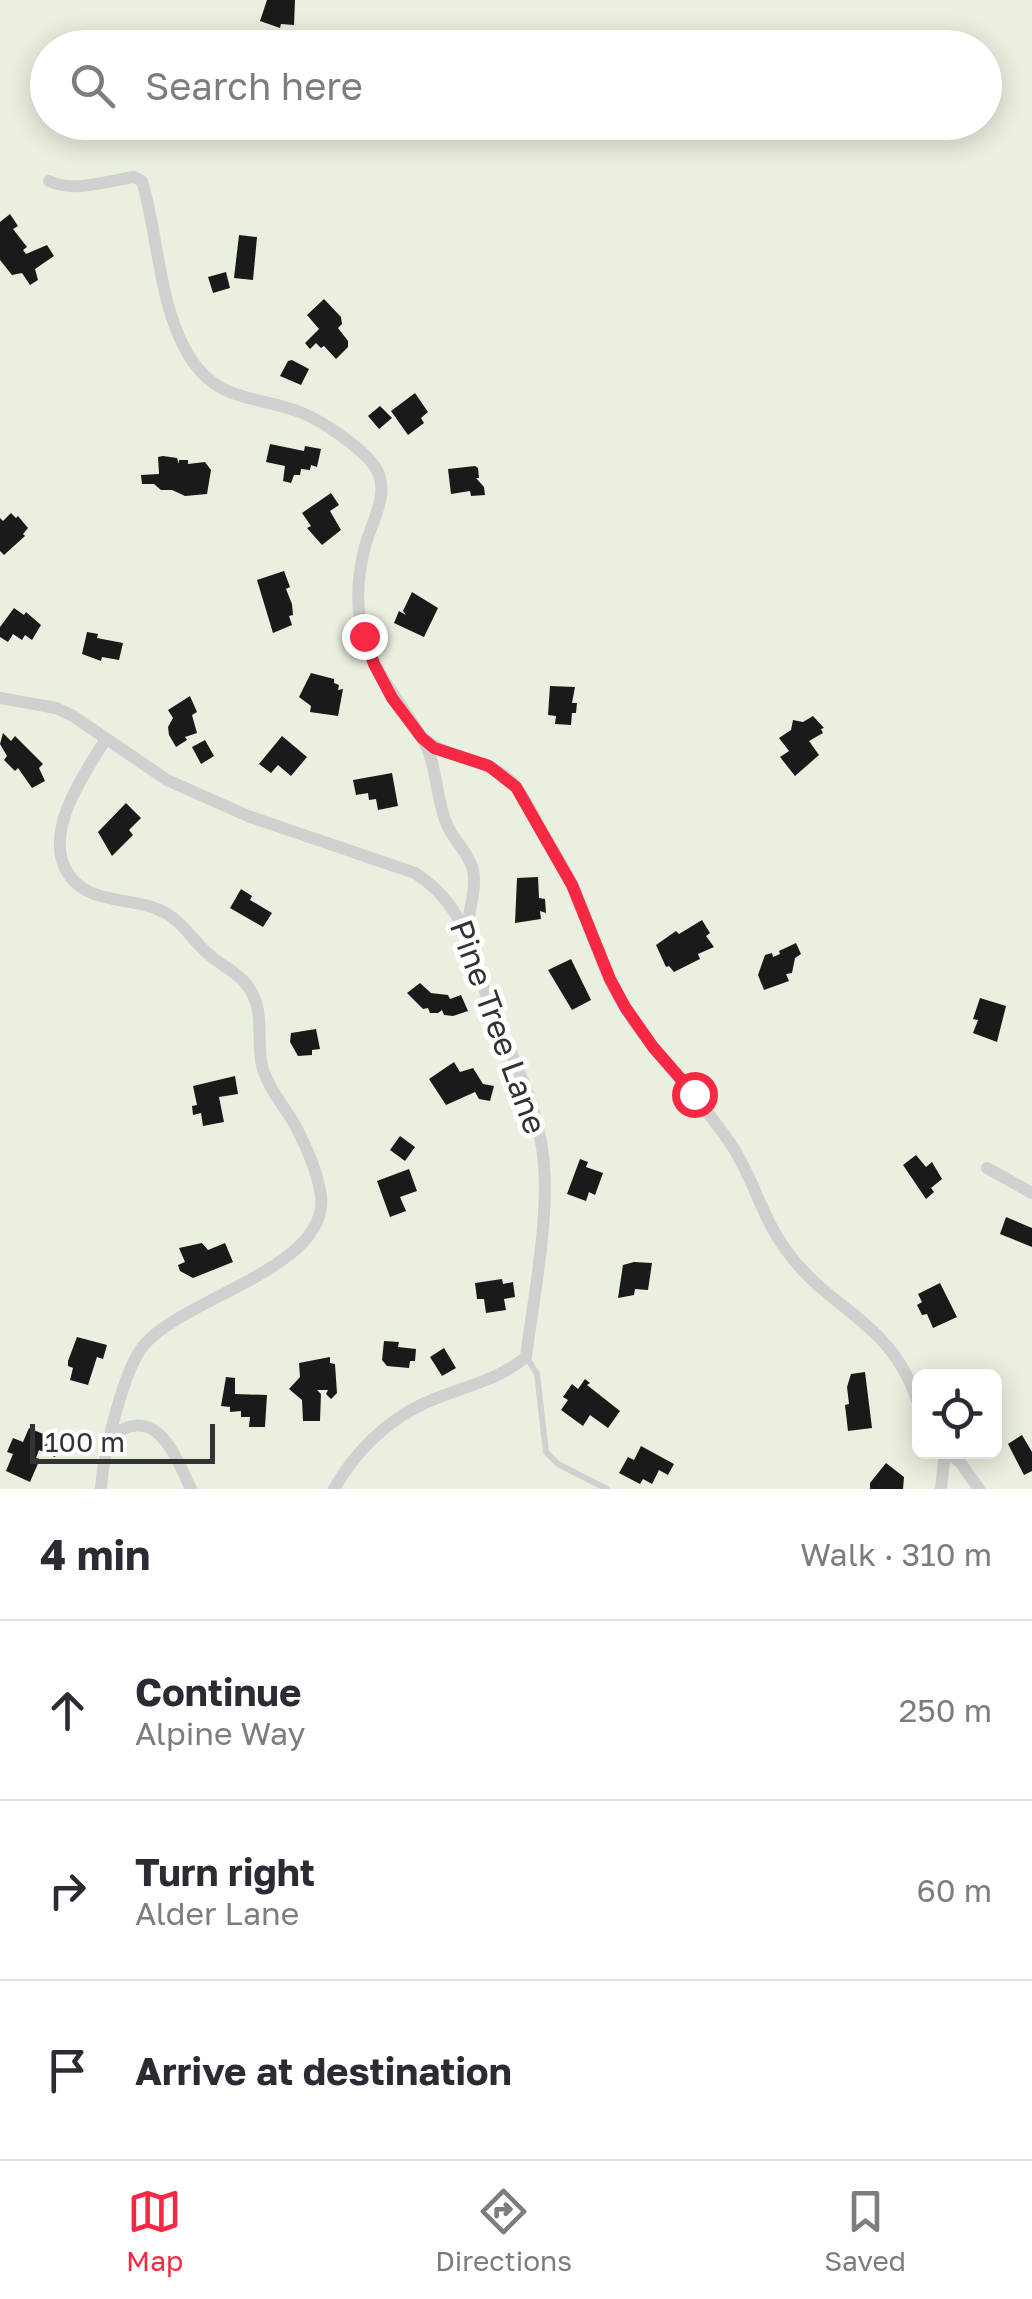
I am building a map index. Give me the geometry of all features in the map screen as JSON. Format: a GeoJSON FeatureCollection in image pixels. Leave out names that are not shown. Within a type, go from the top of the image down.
{"type":"FeatureCollection","features":[{"type":"Feature","properties":{"kind":"street"},"geometry":{"type":"LineString","coordinates":[[49,181],[85,185],[134,176],[142,181],[157,238],[167,302],[178,336],[203,374],[242,399],[298,411],[322,423],[371,461],[382,485],[381,498],[364,547],[358,584],[359,616],[374,664],[392,698],[422,738],[431,758],[446,821],[473,869],[467,932]]}},
{"type":"Feature","properties":{"kind":"street","name":"Pine Tree Lane"},"geometry":{"type":"LineString","coordinates":[[0,698],[56,708],[166,780],[248,816],[415,872],[449,901],[467,932],[487,996],[531,1100],[541,1140],[544,1202],[526,1358]]}},
{"type":"Feature","properties":{"kind":"street"},"geometry":{"type":"LineString","coordinates":[[422,738],[434,748],[489,766],[516,787],[572,885],[610,979],[640,1030],[675,1069],[735,1151],[787,1252],[815,1282],[874,1329],[891,1348],[912,1388]]}},
{"type":"Feature","properties":{"kind":"street"},"geometry":{"type":"LineString","coordinates":[[101,1489],[102,1468],[130,1368],[142,1347],[168,1324],[296,1252],[316,1227],[321,1196],[296,1127],[262,1067],[261,1021],[247,985],[210,956],[166,912],[90,894],[66,870],[60,856],[60,836],[70,806],[105,740]]}},
{"type":"Feature","properties":{"kind":"street"},"geometry":{"type":"LineString","coordinates":[[988,1168],[1032,1193]]}},
{"type":"Feature","properties":{"kind":"street"},"geometry":{"type":"LineString","coordinates":[[334,1489],[374,1438],[400,1417],[426,1402],[510,1371],[526,1358]]}},
{"type":"Feature","properties":{"kind":"street"},"geometry":{"type":"LineString","coordinates":[[111,1436],[132,1426],[145,1426],[160,1433],[192,1489]]}},
{"type":"Feature","properties":{"kind":"street"},"geometry":{"type":"LineString","coordinates":[[940,1489],[945,1459]]}},
{"type":"Feature","properties":{"kind":"street"},"geometry":{"type":"LineString","coordinates":[[954,1459],[972,1475],[980,1489]]}},
{"type":"Feature","properties":{"kind":"lane"},"geometry":{"type":"LineString","coordinates":[[526,1358],[537,1374],[546,1452],[558,1464],[607,1489]]}},
{"type":"Feature","properties":{"kind":"green space"},"geometry":{"type":"Polygon","coordinates":[[[0,0],[1032,0],[1032,1489],[0,1489],[0,0]]]}},
{"type":"Feature","properties":{"kind":"building"},"geometry":{"type":"Polygon","coordinates":[[[267,0],[295,0],[294,25],[281,24],[280,28],[260,21],[267,0]]]}},
{"type":"Feature","properties":{"kind":"building"},"geometry":{"type":"Polygon","coordinates":[[[10,214],[18,226],[13,229],[27,247],[23,250],[26,254],[47,245],[54,256],[35,269],[38,280],[30,285],[22,273],[12,275],[0,260],[0,222],[10,214]]]}},
{"type":"Feature","properties":{"kind":"building"},"geometry":{"type":"Polygon","coordinates":[[[239,235],[257,237],[253,280],[234,278],[239,235]]]}},
{"type":"Feature","properties":{"kind":"building"},"geometry":{"type":"Polygon","coordinates":[[[226,272],[230,288],[213,293],[208,277],[226,272]]]}},
{"type":"Feature","properties":{"kind":"building"},"geometry":{"type":"Polygon","coordinates":[[[324,299],[341,317],[338,328],[348,341],[348,347],[336,359],[324,346],[316,343],[310,349],[305,343],[319,329],[307,315],[324,299]]]}},
{"type":"Feature","properties":{"kind":"building"},"geometry":{"type":"Polygon","coordinates":[[[292,360],[309,369],[301,385],[280,376],[292,360]]]}},
{"type":"Feature","properties":{"kind":"building"},"geometry":{"type":"Polygon","coordinates":[[[415,393],[428,412],[421,418],[424,423],[408,435],[391,411],[415,393]]]}},
{"type":"Feature","properties":{"kind":"building"},"geometry":{"type":"Polygon","coordinates":[[[380,406],[392,418],[379,429],[368,416],[380,406]]]}},
{"type":"Feature","properties":{"kind":"building"},"geometry":{"type":"Polygon","coordinates":[[[270,444],[304,451],[305,446],[321,449],[317,467],[301,469],[291,483],[283,481],[285,466],[266,462],[270,444]]]}},
{"type":"Feature","properties":{"kind":"building"},"geometry":{"type":"Polygon","coordinates":[[[158,457],[177,458],[179,464],[179,460],[188,460],[188,464],[205,462],[211,470],[207,494],[185,496],[161,490],[154,484],[142,484],[141,475],[159,474],[158,457]]]}},
{"type":"Feature","properties":{"kind":"building"},"geometry":{"type":"Polygon","coordinates":[[[475,466],[485,495],[471,496],[470,491],[451,494],[448,469],[475,466]]]}},
{"type":"Feature","properties":{"kind":"building"},"geometry":{"type":"Polygon","coordinates":[[[331,493],[339,505],[330,511],[341,530],[322,545],[307,528],[311,526],[302,513],[331,493]]]}},
{"type":"Feature","properties":{"kind":"building"},"geometry":{"type":"Polygon","coordinates":[[[11,513],[28,528],[25,536],[4,555],[0,551],[0,518],[3,521],[11,513]]]}},
{"type":"Feature","properties":{"kind":"building"},"geometry":{"type":"Polygon","coordinates":[[[284,571],[290,587],[286,589],[292,604],[292,625],[273,633],[257,580],[284,571]]]}},
{"type":"Feature","properties":{"kind":"building"},"geometry":{"type":"Polygon","coordinates":[[[412,592],[438,608],[424,637],[394,623],[399,611],[406,615],[403,611],[412,592]]]}},
{"type":"Feature","properties":{"kind":"building"},"geometry":{"type":"Polygon","coordinates":[[[14,608],[24,615],[26,612],[41,625],[32,640],[25,635],[22,640],[13,634],[8,642],[0,637],[0,627],[14,608]]]}},
{"type":"Feature","properties":{"kind":"building"},"geometry":{"type":"Polygon","coordinates":[[[87,632],[123,643],[119,660],[102,657],[101,661],[82,654],[87,632]]]}},
{"type":"Feature","properties":{"kind":"building"},"geometry":{"type":"Polygon","coordinates":[[[311,673],[334,679],[338,690],[343,689],[338,716],[310,712],[311,706],[299,697],[311,673]]]}},
{"type":"Feature","properties":{"kind":"building"},"geometry":{"type":"Polygon","coordinates":[[[550,686],[575,687],[572,703],[577,703],[576,713],[572,713],[571,725],[555,724],[556,716],[548,715],[550,686]]]}},
{"type":"Feature","properties":{"kind":"building"},"geometry":{"type":"Polygon","coordinates":[[[190,696],[197,712],[192,715],[197,733],[185,737],[187,740],[176,747],[169,735],[173,718],[168,710],[190,696]]]}},
{"type":"Feature","properties":{"kind":"building"},"geometry":{"type":"Polygon","coordinates":[[[813,716],[824,728],[823,733],[809,741],[819,755],[795,776],[780,757],[789,751],[779,738],[791,730],[793,720],[803,722],[813,716]]]}},
{"type":"Feature","properties":{"kind":"building"},"geometry":{"type":"Polygon","coordinates":[[[3,733],[11,741],[15,736],[43,764],[39,768],[45,781],[32,788],[18,768],[15,771],[4,760],[7,756],[0,744],[3,733]]]}},
{"type":"Feature","properties":{"kind":"building"},"geometry":{"type":"Polygon","coordinates":[[[282,736],[307,757],[291,776],[278,765],[271,773],[259,764],[282,736]]]}},
{"type":"Feature","properties":{"kind":"building"},"geometry":{"type":"Polygon","coordinates":[[[205,740],[214,756],[201,764],[192,747],[205,740]]]}},
{"type":"Feature","properties":{"kind":"building"},"geometry":{"type":"Polygon","coordinates":[[[392,773],[398,806],[378,810],[376,799],[369,800],[368,793],[356,795],[353,780],[392,773]]]}},
{"type":"Feature","properties":{"kind":"building"},"geometry":{"type":"Polygon","coordinates":[[[126,803],[141,818],[129,830],[133,835],[112,856],[98,832],[126,803]]]}},
{"type":"Feature","properties":{"kind":"building"},"geometry":{"type":"Polygon","coordinates":[[[538,877],[539,898],[545,899],[546,913],[540,911],[541,919],[515,923],[517,878],[538,877]]]}},
{"type":"Feature","properties":{"kind":"building"},"geometry":{"type":"Polygon","coordinates":[[[241,889],[252,896],[250,900],[272,913],[263,927],[230,908],[241,889]]]}},
{"type":"Feature","properties":{"kind":"building"},"geometry":{"type":"Polygon","coordinates":[[[702,920],[714,947],[674,972],[666,967],[656,945],[702,920]]]}},
{"type":"Feature","properties":{"kind":"building"},"geometry":{"type":"Polygon","coordinates":[[[796,943],[801,954],[795,958],[792,973],[786,974],[789,981],[764,990],[758,975],[765,955],[772,953],[773,957],[796,943]]]}},
{"type":"Feature","properties":{"kind":"building"},"geometry":{"type":"Polygon","coordinates":[[[571,959],[591,1000],[572,1010],[548,970],[571,959]]]}},
{"type":"Feature","properties":{"kind":"building"},"geometry":{"type":"Polygon","coordinates":[[[420,983],[431,993],[448,995],[450,999],[461,995],[468,1011],[453,1016],[444,1015],[442,1010],[430,1013],[428,1008],[423,1009],[407,993],[420,983]]]}},
{"type":"Feature","properties":{"kind":"building"},"geometry":{"type":"Polygon","coordinates":[[[980,998],[1006,1006],[997,1042],[973,1033],[980,998]]]}},
{"type":"Feature","properties":{"kind":"building"},"geometry":{"type":"Polygon","coordinates":[[[316,1029],[320,1049],[312,1050],[312,1055],[298,1056],[290,1042],[291,1033],[316,1029]]]}},
{"type":"Feature","properties":{"kind":"building"},"geometry":{"type":"Polygon","coordinates":[[[454,1062],[460,1072],[473,1068],[483,1084],[494,1086],[490,1101],[479,1099],[475,1092],[446,1105],[429,1079],[454,1062]]]}},
{"type":"Feature","properties":{"kind":"building"},"geometry":{"type":"Polygon","coordinates":[[[235,1076],[238,1094],[219,1097],[224,1122],[203,1126],[201,1113],[193,1115],[192,1106],[197,1105],[193,1086],[235,1076]]]}},
{"type":"Feature","properties":{"kind":"building"},"geometry":{"type":"Polygon","coordinates":[[[400,1136],[415,1147],[405,1161],[390,1150],[400,1136]]]}},
{"type":"Feature","properties":{"kind":"building"},"geometry":{"type":"Polygon","coordinates":[[[916,1155],[926,1167],[932,1162],[942,1179],[926,1199],[903,1165],[916,1155]]]}},
{"type":"Feature","properties":{"kind":"building"},"geometry":{"type":"Polygon","coordinates":[[[580,1159],[588,1162],[586,1167],[603,1173],[595,1195],[589,1192],[586,1201],[567,1194],[580,1159]]]}},
{"type":"Feature","properties":{"kind":"building"},"geometry":{"type":"Polygon","coordinates":[[[409,1169],[417,1191],[400,1197],[406,1211],[390,1217],[377,1181],[409,1169]]]}},
{"type":"Feature","properties":{"kind":"building"},"geometry":{"type":"Polygon","coordinates":[[[1006,1217],[1032,1228],[1032,1247],[1000,1234],[1006,1217]]]}},
{"type":"Feature","properties":{"kind":"building"},"geometry":{"type":"Polygon","coordinates":[[[202,1243],[208,1250],[225,1243],[233,1262],[193,1278],[180,1271],[178,1265],[185,1262],[179,1248],[202,1243]]]}},
{"type":"Feature","properties":{"kind":"building"},"geometry":{"type":"Polygon","coordinates":[[[652,1263],[648,1290],[635,1289],[634,1295],[618,1298],[623,1265],[652,1263]]]}},
{"type":"Feature","properties":{"kind":"building"},"geometry":{"type":"Polygon","coordinates":[[[502,1279],[503,1284],[513,1282],[515,1297],[504,1299],[506,1310],[486,1313],[484,1299],[477,1299],[475,1283],[502,1279]]]}},
{"type":"Feature","properties":{"kind":"building"},"geometry":{"type":"Polygon","coordinates":[[[940,1283],[957,1317],[933,1328],[927,1314],[922,1315],[917,1305],[922,1302],[918,1294],[940,1283]]]}},
{"type":"Feature","properties":{"kind":"building"},"geometry":{"type":"Polygon","coordinates":[[[77,1337],[107,1345],[103,1359],[97,1357],[88,1385],[70,1380],[73,1368],[68,1361],[77,1337]]]}},
{"type":"Feature","properties":{"kind":"building"},"geometry":{"type":"Polygon","coordinates":[[[384,1341],[416,1349],[415,1361],[410,1361],[409,1368],[387,1366],[382,1360],[384,1341]]]}},
{"type":"Feature","properties":{"kind":"building"},"geometry":{"type":"Polygon","coordinates":[[[444,1348],[456,1368],[442,1376],[430,1357],[444,1348]]]}},
{"type":"Feature","properties":{"kind":"building"},"geometry":{"type":"Polygon","coordinates":[[[330,1357],[330,1363],[335,1364],[337,1393],[331,1399],[326,1394],[328,1390],[317,1390],[321,1394],[320,1421],[303,1421],[302,1400],[289,1389],[300,1377],[299,1363],[330,1357]]]}},
{"type":"Feature","properties":{"kind":"building"},"geometry":{"type":"Polygon","coordinates":[[[865,1372],[872,1428],[848,1431],[847,1387],[851,1374],[865,1372]]]}},
{"type":"Feature","properties":{"kind":"building"},"geometry":{"type":"Polygon","coordinates":[[[226,1377],[235,1378],[235,1394],[267,1395],[265,1427],[249,1427],[250,1417],[241,1417],[241,1411],[230,1412],[230,1407],[221,1406],[226,1377]]]}},
{"type":"Feature","properties":{"kind":"building"},"geometry":{"type":"Polygon","coordinates":[[[585,1379],[590,1383],[587,1385],[620,1411],[608,1428],[590,1415],[583,1426],[561,1410],[568,1400],[563,1397],[572,1384],[578,1389],[585,1379]]]}},
{"type":"Feature","properties":{"kind":"building"},"geometry":{"type":"Polygon","coordinates":[[[29,1428],[62,1442],[55,1457],[39,1450],[36,1458],[40,1459],[30,1482],[6,1471],[13,1454],[7,1452],[13,1438],[23,1442],[29,1428]]]}},
{"type":"Feature","properties":{"kind":"building"},"geometry":{"type":"Polygon","coordinates":[[[1022,1435],[1032,1452],[1032,1471],[1024,1475],[1008,1444],[1022,1435]]]}},
{"type":"Feature","properties":{"kind":"building"},"geometry":{"type":"Polygon","coordinates":[[[641,1446],[674,1464],[668,1475],[659,1470],[652,1484],[643,1479],[640,1484],[619,1473],[628,1457],[634,1460],[641,1446]]]}},
{"type":"Feature","properties":{"kind":"building"},"geometry":{"type":"Polygon","coordinates":[[[886,1463],[904,1477],[903,1489],[870,1489],[870,1483],[886,1463]]]}},
{"type":"Feature","properties":{"kind":"route"},"geometry":{"type":"LineString","coordinates":[[364,636],[392,698],[422,738],[434,748],[489,766],[516,787],[572,885],[625,1007],[694,1094]]}}]}
